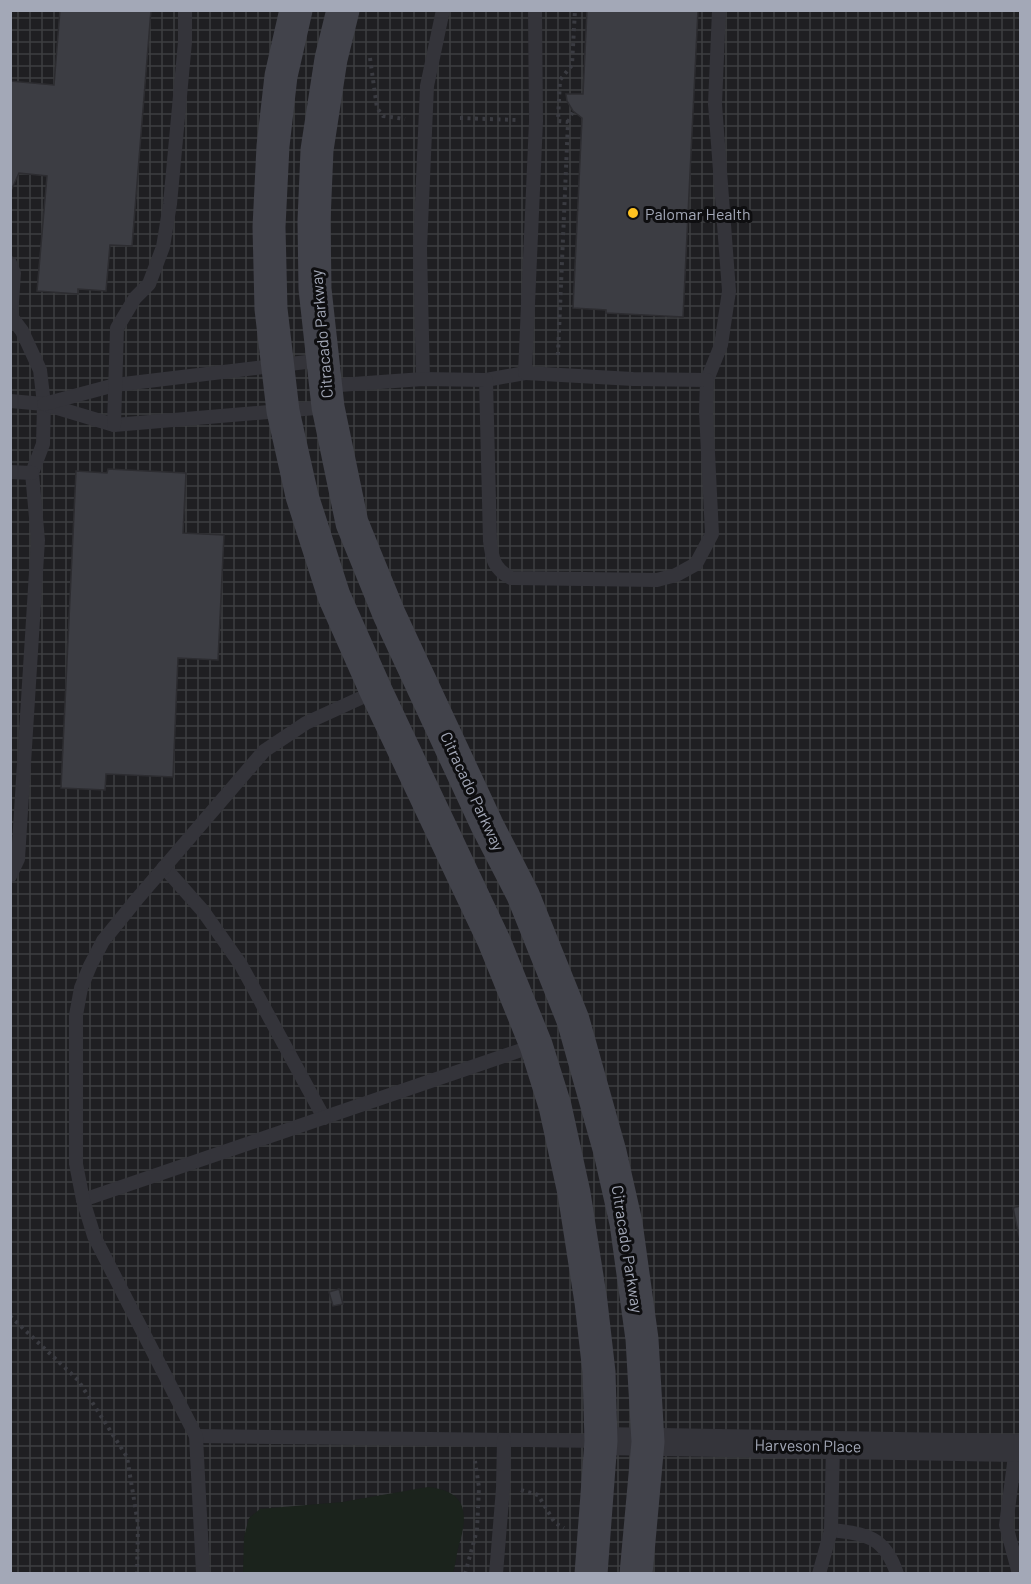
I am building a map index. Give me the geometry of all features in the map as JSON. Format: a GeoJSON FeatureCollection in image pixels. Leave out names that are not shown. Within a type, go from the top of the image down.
{"type":"FeatureCollection","features":[{"type":"Feature","properties":{"kind":"main road"},"geometry":{"type":"LineString","coordinates":[[296,10],[281,76],[273,146],[269,239],[271,309],[283,411],[302,496],[334,596],[376,691],[494,941],[536,1046],[555,1106],[574,1193],[599,1372],[601,1441],[591,1574]]}},
{"type":"Feature","properties":{"kind":"main road","name":"Citracado Parkway"},"geometry":{"type":"LineString","coordinates":[[342,10],[331,59],[317,150],[314,221],[315,289],[325,384],[352,523],[389,614],[487,825],[523,895],[573,1020],[610,1152],[626,1223],[642,1339],[648,1442],[636,1574]]}},
{"type":"Feature","properties":{"kind":"street","name":"Harveson Place"},"geometry":{"type":"LineString","coordinates":[[601,1441],[1019,1449]]}},
{"type":"Feature","properties":{"kind":"lane"},"geometry":{"type":"LineString","coordinates":[[114,425],[117,328],[135,298],[149,284],[163,247],[170,204],[185,42],[185,10]]}},
{"type":"Feature","properties":{"kind":"lane"},"geometry":{"type":"LineString","coordinates":[[423,379],[420,249],[427,86],[443,10]]}},
{"type":"Feature","properties":{"kind":"lane"},"geometry":{"type":"LineString","coordinates":[[525,373],[536,121],[535,10]]}},
{"type":"Feature","properties":{"kind":"lane"},"geometry":{"type":"LineString","coordinates":[[486,380],[490,541],[492,561],[500,572],[511,578],[657,580],[676,575],[696,564],[712,534],[706,412],[707,380],[721,345],[729,291],[715,104],[719,10]]}},
{"type":"Feature","properties":{"kind":"lane"},"geometry":{"type":"LineString","coordinates":[[10,263],[14,273],[11,316],[22,332],[40,370],[44,404],[43,444],[32,473],[38,540],[18,860],[10,876]]}},
{"type":"Feature","properties":{"kind":"lane"},"geometry":{"type":"LineString","coordinates":[[44,404],[115,385],[277,365],[325,384],[423,379],[486,380],[525,373],[633,379],[707,380]]}},
{"type":"Feature","properties":{"kind":"lane"},"geometry":{"type":"LineString","coordinates":[[10,401],[44,404],[114,425],[283,411],[325,384]]}},
{"type":"Feature","properties":{"kind":"lane"},"geometry":{"type":"LineString","coordinates":[[10,472],[32,473]]}},
{"type":"Feature","properties":{"kind":"lane"},"geometry":{"type":"LineString","coordinates":[[202,1574],[196,1436],[94,1236],[83,1200],[76,1164],[76,1015],[81,988],[104,940],[264,751],[306,723],[376,691]]}},
{"type":"Feature","properties":{"kind":"lane"},"geometry":{"type":"LineString","coordinates":[[164,867],[203,911],[241,964],[324,1118]]}},
{"type":"Feature","properties":{"kind":"lane"},"geometry":{"type":"LineString","coordinates":[[83,1200],[536,1046]]}},
{"type":"Feature","properties":{"kind":"lane"},"geometry":{"type":"LineString","coordinates":[[196,1436],[601,1441]]}},
{"type":"Feature","properties":{"kind":"lane"},"geometry":{"type":"LineString","coordinates":[[496,1574],[503,1488],[504,1440]]}},
{"type":"Feature","properties":{"kind":"lane"},"geometry":{"type":"LineString","coordinates":[[819,1574],[831,1530],[833,1446]]}},
{"type":"Feature","properties":{"kind":"lane"},"geometry":{"type":"LineString","coordinates":[[1019,1449],[1006,1512],[1006,1526],[1019,1574]]}},
{"type":"Feature","properties":{"kind":"lane"},"geometry":{"type":"LineString","coordinates":[[831,1530],[861,1533],[876,1540],[892,1559],[897,1574]]}},
{"type":"Feature","properties":{"kind":"path"},"geometry":{"type":"LineString","coordinates":[[568,122],[558,121],[560,80],[572,65],[574,10]]}},
{"type":"Feature","properties":{"kind":"path"},"geometry":{"type":"LineString","coordinates":[[370,58],[377,108],[383,116],[405,119]]}},
{"type":"Feature","properties":{"kind":"path"},"geometry":{"type":"LineString","coordinates":[[558,357],[568,122],[573,111]]}},
{"type":"Feature","properties":{"kind":"path"},"geometry":{"type":"LineString","coordinates":[[460,118],[516,120]]}},
{"type":"Feature","properties":{"kind":"path"},"geometry":{"type":"LineString","coordinates":[[10,1316],[78,1380],[127,1457],[138,1524],[137,1574]]}},
{"type":"Feature","properties":{"kind":"path"},"geometry":{"type":"LineString","coordinates":[[465,1574],[477,1530],[478,1487],[475,1461]]}},
{"type":"Feature","properties":{"kind":"path"},"geometry":{"type":"LineString","coordinates":[[478,1487],[520,1489],[536,1493],[555,1523],[564,1528]]}},
{"type":"Feature","properties":{"kind":"shaded area"},"geometry":{"type":"Polygon","coordinates":[[[11,11],[1020,11],[1020,1573],[11,1574],[11,11]]]}},
{"type":"Feature","properties":{"kind":"shaded area"},"geometry":{"type":"Polygon","coordinates":[[[428,1487],[441,1489],[457,1498],[464,1513],[464,1523],[453,1573],[243,1573],[244,1537],[249,1518],[260,1509],[342,1502],[428,1487]]]}},
{"type":"Feature","properties":{"kind":"building"},"geometry":{"type":"Polygon","coordinates":[[[60,10],[151,10],[132,246],[110,245],[106,291],[78,289],[78,294],[37,291],[47,176],[19,173],[10,193],[10,81],[54,85],[60,10]]]}},
{"type":"Feature","properties":{"kind":"building","name":"Palomar Health"},"geometry":{"type":"Polygon","coordinates":[[[587,10],[698,10],[683,317],[606,313],[606,310],[573,308],[582,118],[573,111],[566,94],[583,94],[587,10]]]}},
{"type":"Feature","properties":{"kind":"building"},"geometry":{"type":"Polygon","coordinates":[[[108,469],[186,473],[183,533],[224,535],[218,660],[178,658],[173,777],[106,774],[105,790],[61,788],[76,471],[107,473],[108,469]]]}},
{"type":"Feature","properties":{"kind":"building"},"geometry":{"type":"Polygon","coordinates":[[[1020,1206],[1020,1240],[1013,1208],[1020,1206]]]}},
{"type":"Feature","properties":{"kind":"building"},"geometry":{"type":"Polygon","coordinates":[[[339,1289],[343,1304],[333,1306],[329,1292],[339,1289]]]}},
{"type":"Feature","properties":{"kind":"place","name":"Palomar Health"},"geometry":{"type":"Point","coordinates":[633,213]}}]}
